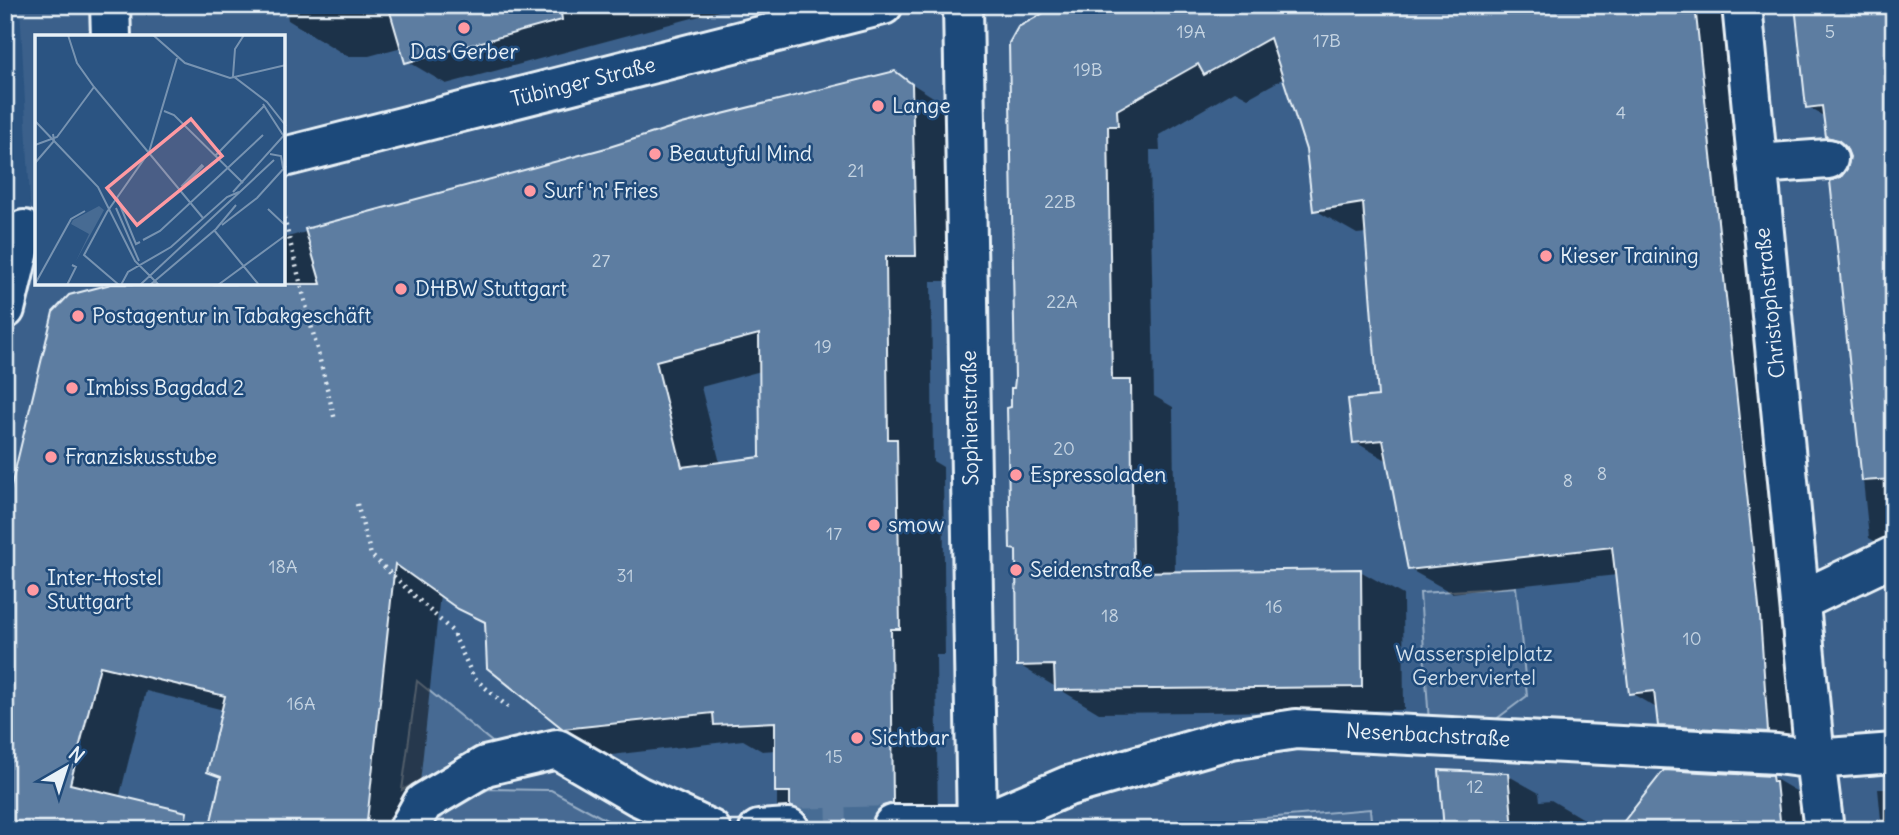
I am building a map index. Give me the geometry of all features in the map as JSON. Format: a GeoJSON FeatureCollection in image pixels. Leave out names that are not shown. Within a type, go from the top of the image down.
{"type":"FeatureCollection","features":[{"type":"Feature","properties":{"kind":"street"},"geometry":{"type":"LineString","coordinates":[[110,5],[111,35]]}},
{"type":"Feature","properties":{"kind":"street","name":"Tübinger Straße"},"geometry":{"type":"LineString","coordinates":[[285,157],[883,5]]}},
{"type":"Feature","properties":{"kind":"street","name":"Sophienstraße"},"geometry":{"type":"LineString","coordinates":[[963,5],[977,827]]}},
{"type":"Feature","properties":{"kind":"street","name":"Christophstraße"},"geometry":{"type":"LineString","coordinates":[[1742,5],[1824,830]]}},
{"type":"Feature","properties":{"kind":"street"},"geometry":{"type":"LineString","coordinates":[[1757,164],[1828,159]]}},
{"type":"Feature","properties":{"kind":"street"},"geometry":{"type":"LineString","coordinates":[[5,309],[22,230]]}},
{"type":"Feature","properties":{"kind":"street"},"geometry":{"type":"LineString","coordinates":[[1800,601],[1894,556]]}},
{"type":"Feature","properties":{"kind":"street","name":"Nesenbachstraße"},"geometry":{"type":"LineString","coordinates":[[977,827],[1068,786],[1231,739],[1296,729],[1777,754],[1815,759],[1894,753]]}},
{"type":"Feature","properties":{"kind":"street"},"geometry":{"type":"LineString","coordinates":[[408,830],[423,803],[485,766],[557,749],[638,796],[711,830]]}},
{"type":"Feature","properties":{"kind":"street"},"geometry":{"type":"LineString","coordinates":[[893,825],[977,827]]}},
{"type":"Feature","properties":{"kind":"path"},"geometry":{"type":"LineString","coordinates":[[285,222],[335,420]]}},
{"type":"Feature","properties":{"kind":"path"},"geometry":{"type":"LineString","coordinates":[[357,504],[371,555],[452,631],[474,678],[557,749]]}},
{"type":"Feature","properties":{"kind":"shaded area"},"geometry":{"type":"Polygon","coordinates":[[[20,5],[1894,5],[1894,830],[5,830],[5,334],[32,241],[20,5]]]}},
{"type":"Feature","properties":{"kind":"green space","name":"Wasserspielplatz Gerberviertel"},"geometry":{"type":"Polygon","coordinates":[[[1516,587],[1527,696],[1495,720],[1429,722],[1420,593],[1516,587]]]}},
{"type":"Feature","properties":{"kind":"green space"},"geometry":{"type":"Polygon","coordinates":[[[417,681],[497,746],[452,762],[402,790],[417,681]]]}},
{"type":"Feature","properties":{"kind":"green space"},"geometry":{"type":"Polygon","coordinates":[[[489,789],[551,790],[625,830],[429,830],[454,805],[489,789]]]}},
{"type":"Feature","properties":{"kind":"green space"},"geometry":{"type":"Polygon","coordinates":[[[1370,809],[1372,830],[1159,830],[1159,827],[1370,809]]]}},
{"type":"Feature","properties":{"kind":"building","name":"Das Gerber"},"geometry":{"type":"Polygon","coordinates":[[[388,5],[560,5],[562,20],[405,63],[388,5]]]}},
{"type":"Feature","properties":{"kind":"building"},"geometry":{"type":"Polygon","coordinates":[[[1058,5],[1695,5],[1760,616],[1768,732],[1658,726],[1654,691],[1629,694],[1612,547],[1408,570],[1383,440],[1353,443],[1348,399],[1378,396],[1363,203],[1313,211],[1306,150],[1270,38],[1204,75],[1198,64],[1117,110],[1118,126],[1108,126],[1112,380],[1131,380],[1133,572],[1361,569],[1362,687],[1055,690],[1054,665],[1017,666],[1016,550],[1010,549],[1007,408],[1011,407],[1011,388],[1014,388],[1015,379],[1009,43],[1018,27],[1058,5]]]}},
{"type":"Feature","properties":{"kind":"building"},"geometry":{"type":"Polygon","coordinates":[[[1795,5],[1888,5],[1894,55],[1894,479],[1862,481],[1830,181],[1841,177],[1847,169],[1850,157],[1846,147],[1838,140],[1826,137],[1822,106],[1806,108],[1795,5]]]}},
{"type":"Feature","properties":{"kind":"building"},"geometry":{"type":"Polygon","coordinates":[[[895,71],[912,84],[916,256],[886,256],[888,439],[897,439],[900,629],[891,629],[893,803],[883,806],[874,814],[872,830],[810,830],[807,815],[790,806],[790,792],[775,792],[775,722],[714,725],[713,713],[563,729],[487,668],[485,622],[458,609],[395,564],[366,830],[209,830],[221,777],[207,772],[225,696],[100,666],[70,784],[187,812],[184,830],[5,830],[5,512],[53,312],[69,295],[107,285],[321,284],[305,229],[606,148],[682,124],[895,71]],[[759,334],[656,361],[682,467],[760,457],[759,334]]]}},
{"type":"Feature","properties":{"kind":"building"},"geometry":{"type":"Polygon","coordinates":[[[1439,770],[1508,773],[1513,830],[1444,830],[1439,770]]]}},
{"type":"Feature","properties":{"kind":"building"},"geometry":{"type":"Polygon","coordinates":[[[1664,770],[1772,776],[1773,782],[1776,782],[1781,830],[1617,830],[1664,770]]]}},
{"type":"Feature","properties":{"kind":"tunnel"},"geometry":{"type":"LineString","coordinates":[[789,828],[893,825]]}},
{"type":"Feature","properties":{"kind":"place","name":"Das Gerber"},"geometry":{"type":"Point","coordinates":[464,28]}},
{"type":"Feature","properties":{"kind":"place","name":"Lange"},"geometry":{"type":"Point","coordinates":[878,106]}},
{"type":"Feature","properties":{"kind":"place","name":"Beautyful Mind"},"geometry":{"type":"Point","coordinates":[655,154]}},
{"type":"Feature","properties":{"kind":"place","name":"Surf 'n' Fries"},"geometry":{"type":"Point","coordinates":[530,191]}},
{"type":"Feature","properties":{"kind":"place","name":"Kieser Training"},"geometry":{"type":"Point","coordinates":[1546,256]}},
{"type":"Feature","properties":{"kind":"place","name":"DHBW Stuttgart"},"geometry":{"type":"Point","coordinates":[401,289]}},
{"type":"Feature","properties":{"kind":"place","name":"Postagentur in Tabakgeschäft"},"geometry":{"type":"Point","coordinates":[78,316]}},
{"type":"Feature","properties":{"kind":"place","name":"Imbiss Bagdad 2"},"geometry":{"type":"Point","coordinates":[72,388]}},
{"type":"Feature","properties":{"kind":"place","name":"Franziskusstube"},"geometry":{"type":"Point","coordinates":[51,457]}},
{"type":"Feature","properties":{"kind":"place","name":"Espressoladen"},"geometry":{"type":"Point","coordinates":[1016,475]}},
{"type":"Feature","properties":{"kind":"place","name":"smow"},"geometry":{"type":"Point","coordinates":[874,525]}},
{"type":"Feature","properties":{"kind":"place","name":"Seidenstraße"},"geometry":{"type":"Point","coordinates":[1016,570]}},
{"type":"Feature","properties":{"kind":"place","name":"Inter-Hostel Stuttgart"},"geometry":{"type":"Point","coordinates":[33,590]}},
{"type":"Feature","properties":{"kind":"place","name":"Sichtbar"},"geometry":{"type":"Point","coordinates":[857,738]}}]}
